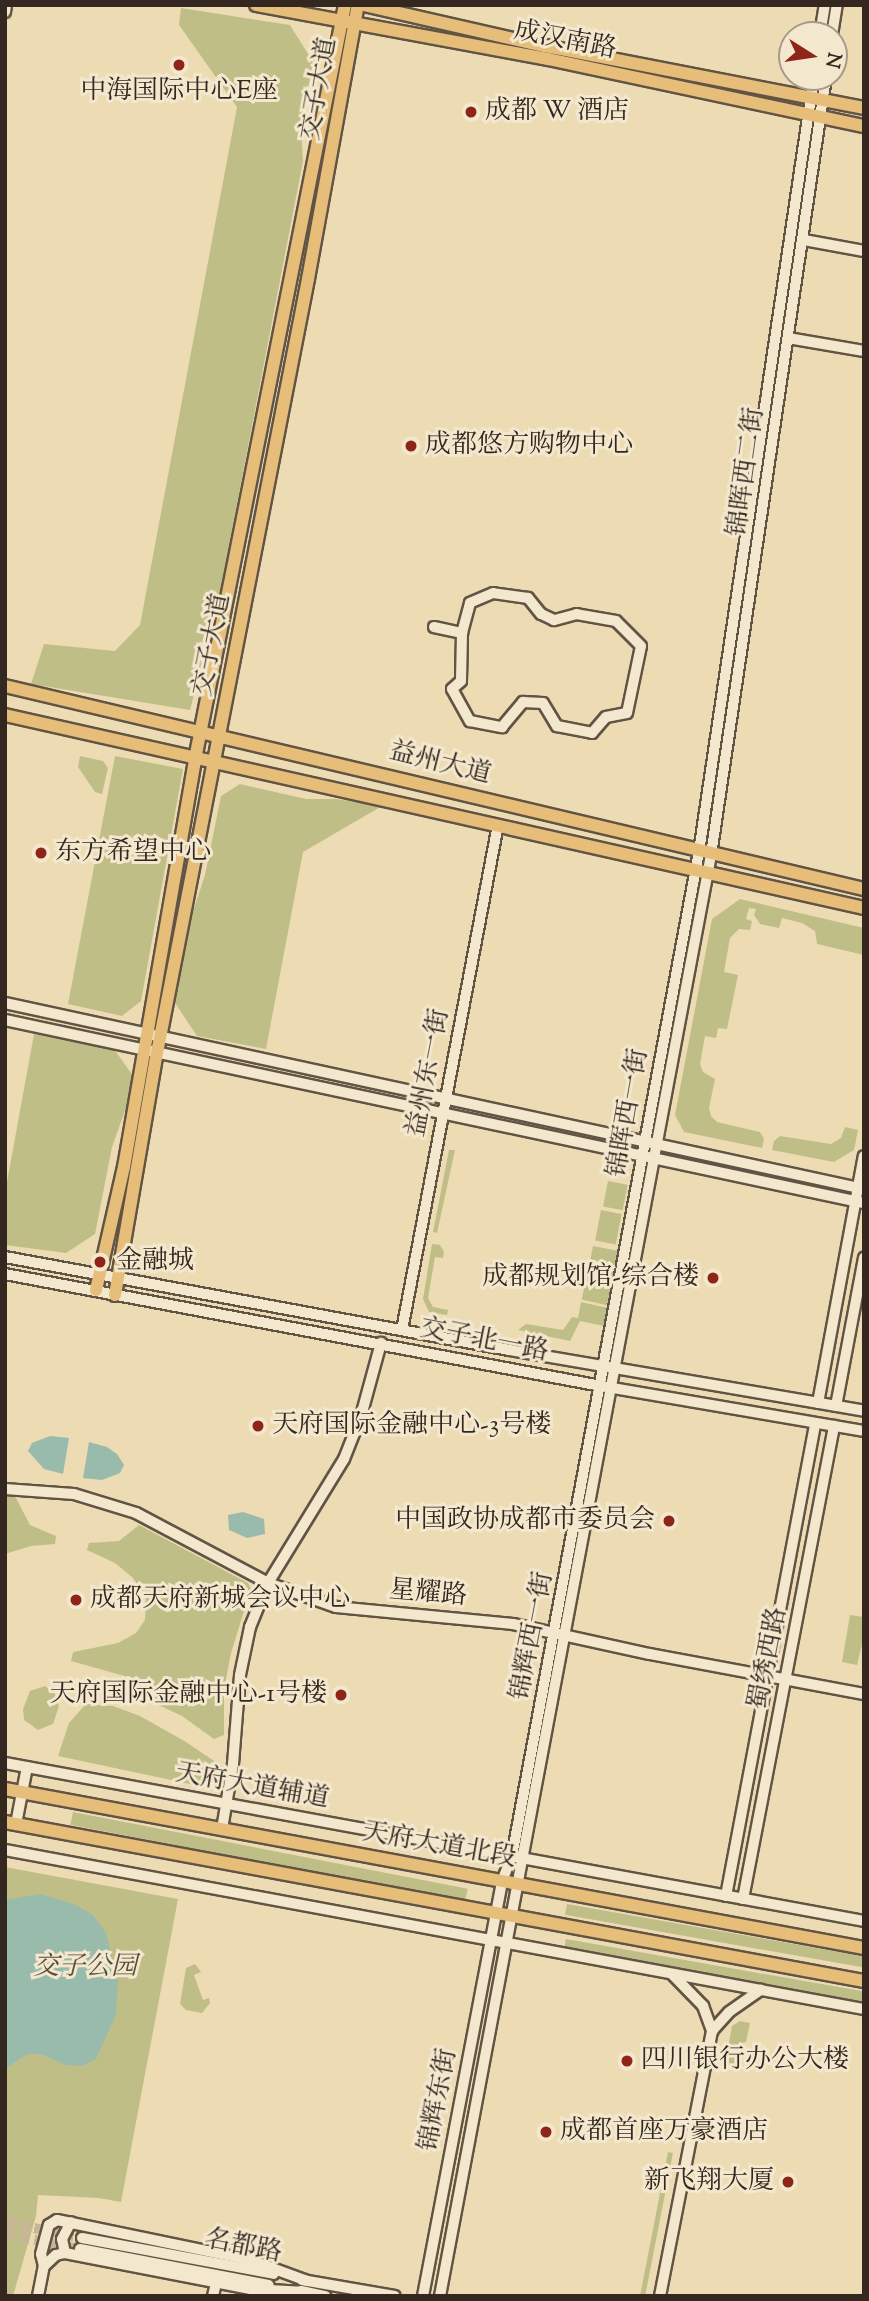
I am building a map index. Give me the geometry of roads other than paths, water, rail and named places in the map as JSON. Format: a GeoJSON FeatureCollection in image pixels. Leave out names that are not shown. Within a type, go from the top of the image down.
{"type":"FeatureCollection","features":[{"type":"Feature","properties":{"kind":"main road","name":"成汉南路"},"geometry":{"type":"LineString","coordinates":[[257,5],[548,59],[864,126]]}},
{"type":"Feature","properties":{"kind":"main road","name":"交子大道"},"geometry":{"type":"LineString","coordinates":[[115,1295],[151,1051],[213,763],[348,23],[345,5]]}},
{"type":"Feature","properties":{"kind":"main road","name":"交子大道"},"geometry":{"type":"LineString","coordinates":[[154,1035],[195,759],[348,23],[358,5]]}},
{"type":"Feature","properties":{"kind":"main road","name":"成汉南路"},"geometry":{"type":"LineString","coordinates":[[364,5],[545,46],[864,108]]}},
{"type":"Feature","properties":{"kind":"main road","name":"益州大道"},"geometry":{"type":"LineString","coordinates":[[5,686],[864,889]]}},
{"type":"Feature","properties":{"kind":"main road","name":"益州大道"},"geometry":{"type":"LineString","coordinates":[[5,715],[864,908]]}},
{"type":"Feature","properties":{"kind":"main road","name":"交子大道"},"geometry":{"type":"LineString","coordinates":[[96,1290],[151,1051]]}},
{"type":"Feature","properties":{"kind":"main road","name":"天府大道北段"},"geometry":{"type":"LineString","coordinates":[[5,1789],[864,1948]]}},
{"type":"Feature","properties":{"kind":"main road","name":"天府大道北段"},"geometry":{"type":"LineString","coordinates":[[11,1823],[864,1981]]}},
{"type":"Feature","properties":{"kind":"street"},"geometry":{"type":"LineString","coordinates":[[5,12],[6,5]]}},
{"type":"Feature","properties":{"kind":"street","name":"锦晖西二街"},"geometry":{"type":"LineString","coordinates":[[705,853],[814,116],[815,91]]}},
{"type":"Feature","properties":{"kind":"street","name":"锦晖西二街"},"geometry":{"type":"LineString","coordinates":[[816,99],[820,91]]}},
{"type":"Feature","properties":{"kind":"street","name":"锦晖西二街"},"geometry":{"type":"LineString","coordinates":[[701,871],[804,240],[814,116]]}},
{"type":"Feature","properties":{"kind":"street"},"geometry":{"type":"LineString","coordinates":[[804,240],[864,251]]}},
{"type":"Feature","properties":{"kind":"street"},"geometry":{"type":"LineString","coordinates":[[788,338],[864,351]]}},
{"type":"Feature","properties":{"kind":"street"},"geometry":{"type":"LineString","coordinates":[[493,593],[528,598],[541,614],[554,620],[577,614],[616,621],[641,646],[626,713],[606,717],[592,733],[557,726],[542,703],[523,702],[502,727],[470,721],[452,689],[461,681],[462,633],[470,603],[493,593]]}},
{"type":"Feature","properties":{"kind":"street"},"geometry":{"type":"LineString","coordinates":[[434,627],[462,633]]}},
{"type":"Feature","properties":{"kind":"street","name":"益州东一街"},"geometry":{"type":"LineString","coordinates":[[402,1330],[498,825]]}},
{"type":"Feature","properties":{"kind":"street","name":"锦晖西一街"},"geometry":{"type":"LineString","coordinates":[[611,1366],[642,1156],[701,871]]}},
{"type":"Feature","properties":{"kind":"street","name":"锦晖西一街"},"geometry":{"type":"LineString","coordinates":[[611,1366],[655,1158],[701,871]]}},
{"type":"Feature","properties":{"kind":"street"},"geometry":{"type":"LineString","coordinates":[[5,1003],[861,1188]]}},
{"type":"Feature","properties":{"kind":"street"},"geometry":{"type":"LineString","coordinates":[[5,1020],[860,1202]]}},
{"type":"Feature","properties":{"kind":"street"},"geometry":{"type":"LineString","coordinates":[[818,1403],[860,1202],[864,1156]]}},
{"type":"Feature","properties":{"kind":"street","name":"交子北一路"},"geometry":{"type":"LineString","coordinates":[[5,1257],[864,1411]]}},
{"type":"Feature","properties":{"kind":"street"},"geometry":{"type":"LineString","coordinates":[[836,1406],[864,1258]]}},
{"type":"Feature","properties":{"kind":"street","name":"交子北一路"},"geometry":{"type":"LineString","coordinates":[[5,1273],[601,1386],[864,1431]]}},
{"type":"Feature","properties":{"kind":"street"},"geometry":{"type":"LineString","coordinates":[[222,1829],[244,1650],[268,1583],[344,1459],[361,1416],[381,1343]]}},
{"type":"Feature","properties":{"kind":"street","name":"锦辉西一街"},"geometry":{"type":"LineString","coordinates":[[512,1916],[519,1884],[518,1857],[601,1386],[611,1366]]}},
{"type":"Feature","properties":{"kind":"street","name":"锦辉西一街"},"geometry":{"type":"LineString","coordinates":[[559,1636],[612,1388],[611,1366]]}},
{"type":"Feature","properties":{"kind":"street","name":"蜀绣西路"},"geometry":{"type":"LineString","coordinates":[[726,1896],[816,1423]]}},
{"type":"Feature","properties":{"kind":"street","name":"蜀绣西路"},"geometry":{"type":"LineString","coordinates":[[743,1899],[834,1426]]}},
{"type":"Feature","properties":{"kind":"street","name":"星耀路"},"geometry":{"type":"LineString","coordinates":[[5,1489],[74,1494],[136,1513],[268,1583],[336,1606],[488,1621],[864,1694]]}},
{"type":"Feature","properties":{"kind":"street","name":"天府大道辅道"},"geometry":{"type":"LineString","coordinates":[[5,1763],[864,1922]]}},
{"type":"Feature","properties":{"kind":"street"},"geometry":{"type":"LineString","coordinates":[[11,1823],[27,1767]]}},
{"type":"Feature","properties":{"kind":"street"},"geometry":{"type":"LineString","coordinates":[[5,1850],[864,2009]]}},
{"type":"Feature","properties":{"kind":"street","name":"锦辉西一街"},"geometry":{"type":"LineString","coordinates":[[496,1913],[502,1881],[518,1857]]}},
{"type":"Feature","properties":{"kind":"street","name":"锦辉东街"},"geometry":{"type":"LineString","coordinates":[[423,2296],[496,1913]]}},
{"type":"Feature","properties":{"kind":"street","name":"锦辉东街"},"geometry":{"type":"LineString","coordinates":[[440,2296],[512,1916]]}},
{"type":"Feature","properties":{"kind":"street"},"geometry":{"type":"LineString","coordinates":[[672,1973],[703,2006],[712,2031]]}},
{"type":"Feature","properties":{"kind":"street"},"geometry":{"type":"LineString","coordinates":[[660,2296],[712,2031],[729,2012],[761,1990]]}},
{"type":"Feature","properties":{"kind":"street"},"geometry":{"type":"LineString","coordinates":[[38,2296],[44,2266],[41,2254],[49,2225],[57,2220],[250,2260],[325,2296]]}},
{"type":"Feature","properties":{"kind":"street"},"geometry":{"type":"LineString","coordinates":[[65,2253],[62,2239],[71,2222]]}},
{"type":"Feature","properties":{"kind":"street","name":"名都路"},"geometry":{"type":"LineString","coordinates":[[82,2238],[307,2287],[395,2296]]}},
{"type":"Feature","properties":{"kind":"street"},"geometry":{"type":"LineString","coordinates":[[80,2249],[307,2287]]}},
{"type":"Feature","properties":{"kind":"street"},"geometry":{"type":"LineString","coordinates":[[44,2266],[65,2253],[251,2289],[307,2287]]}},
{"type":"Feature","properties":{"kind":"street"},"geometry":{"type":"LineString","coordinates":[[213,2296],[216,2283]]}},
{"type":"Feature","properties":{"kind":"tunnel"},"geometry":{"type":"LineString","coordinates":[[5,2222],[82,2238]]}},
{"type":"Feature","properties":{"kind":"tunnel"},"geometry":{"type":"LineString","coordinates":[[5,2234],[80,2249]]}},
{"type":"Feature","properties":{"kind":"place","name":"中海国际中心E座"},"geometry":{"type":"Point","coordinates":[179,65]}},
{"type":"Feature","properties":{"kind":"place","name":"成都 W 酒店"},"geometry":{"type":"Point","coordinates":[471,112]}},
{"type":"Feature","properties":{"kind":"place","name":"成都悠方购物中心"},"geometry":{"type":"Point","coordinates":[411,446]}},
{"type":"Feature","properties":{"kind":"place","name":"东方希望中心"},"geometry":{"type":"Point","coordinates":[41,853]}},
{"type":"Feature","properties":{"kind":"place","name":"金融城"},"geometry":{"type":"Point","coordinates":[100,1262]}},
{"type":"Feature","properties":{"kind":"place","name":"成都规划馆-综合楼"},"geometry":{"type":"Point","coordinates":[713,1278]}},
{"type":"Feature","properties":{"kind":"place","name":"天府国际金融中心-3号楼"},"geometry":{"type":"Point","coordinates":[258,1426]}},
{"type":"Feature","properties":{"kind":"place","name":"中国政协成都市委员会"},"geometry":{"type":"Point","coordinates":[669,1521]}},
{"type":"Feature","properties":{"kind":"place","name":"成都天府新城会议中心"},"geometry":{"type":"Point","coordinates":[76,1600]}},
{"type":"Feature","properties":{"kind":"place","name":"天府国际金融中心-1号楼"},"geometry":{"type":"Point","coordinates":[341,1695]}},
{"type":"Feature","properties":{"kind":"place","name":"四川银行办公大楼"},"geometry":{"type":"Point","coordinates":[627,2061]}},
{"type":"Feature","properties":{"kind":"place","name":"成都首座万豪酒店"},"geometry":{"type":"Point","coordinates":[546,2132]}},
{"type":"Feature","properties":{"kind":"place","name":"新飞翔大厦"},"geometry":{"type":"Point","coordinates":[788,2182]}},
{"type":"Feature","properties":{"kind":"park label","name":"交子公园"},"geometry":{"type":"Point","coordinates":[85,1968]}}]}
